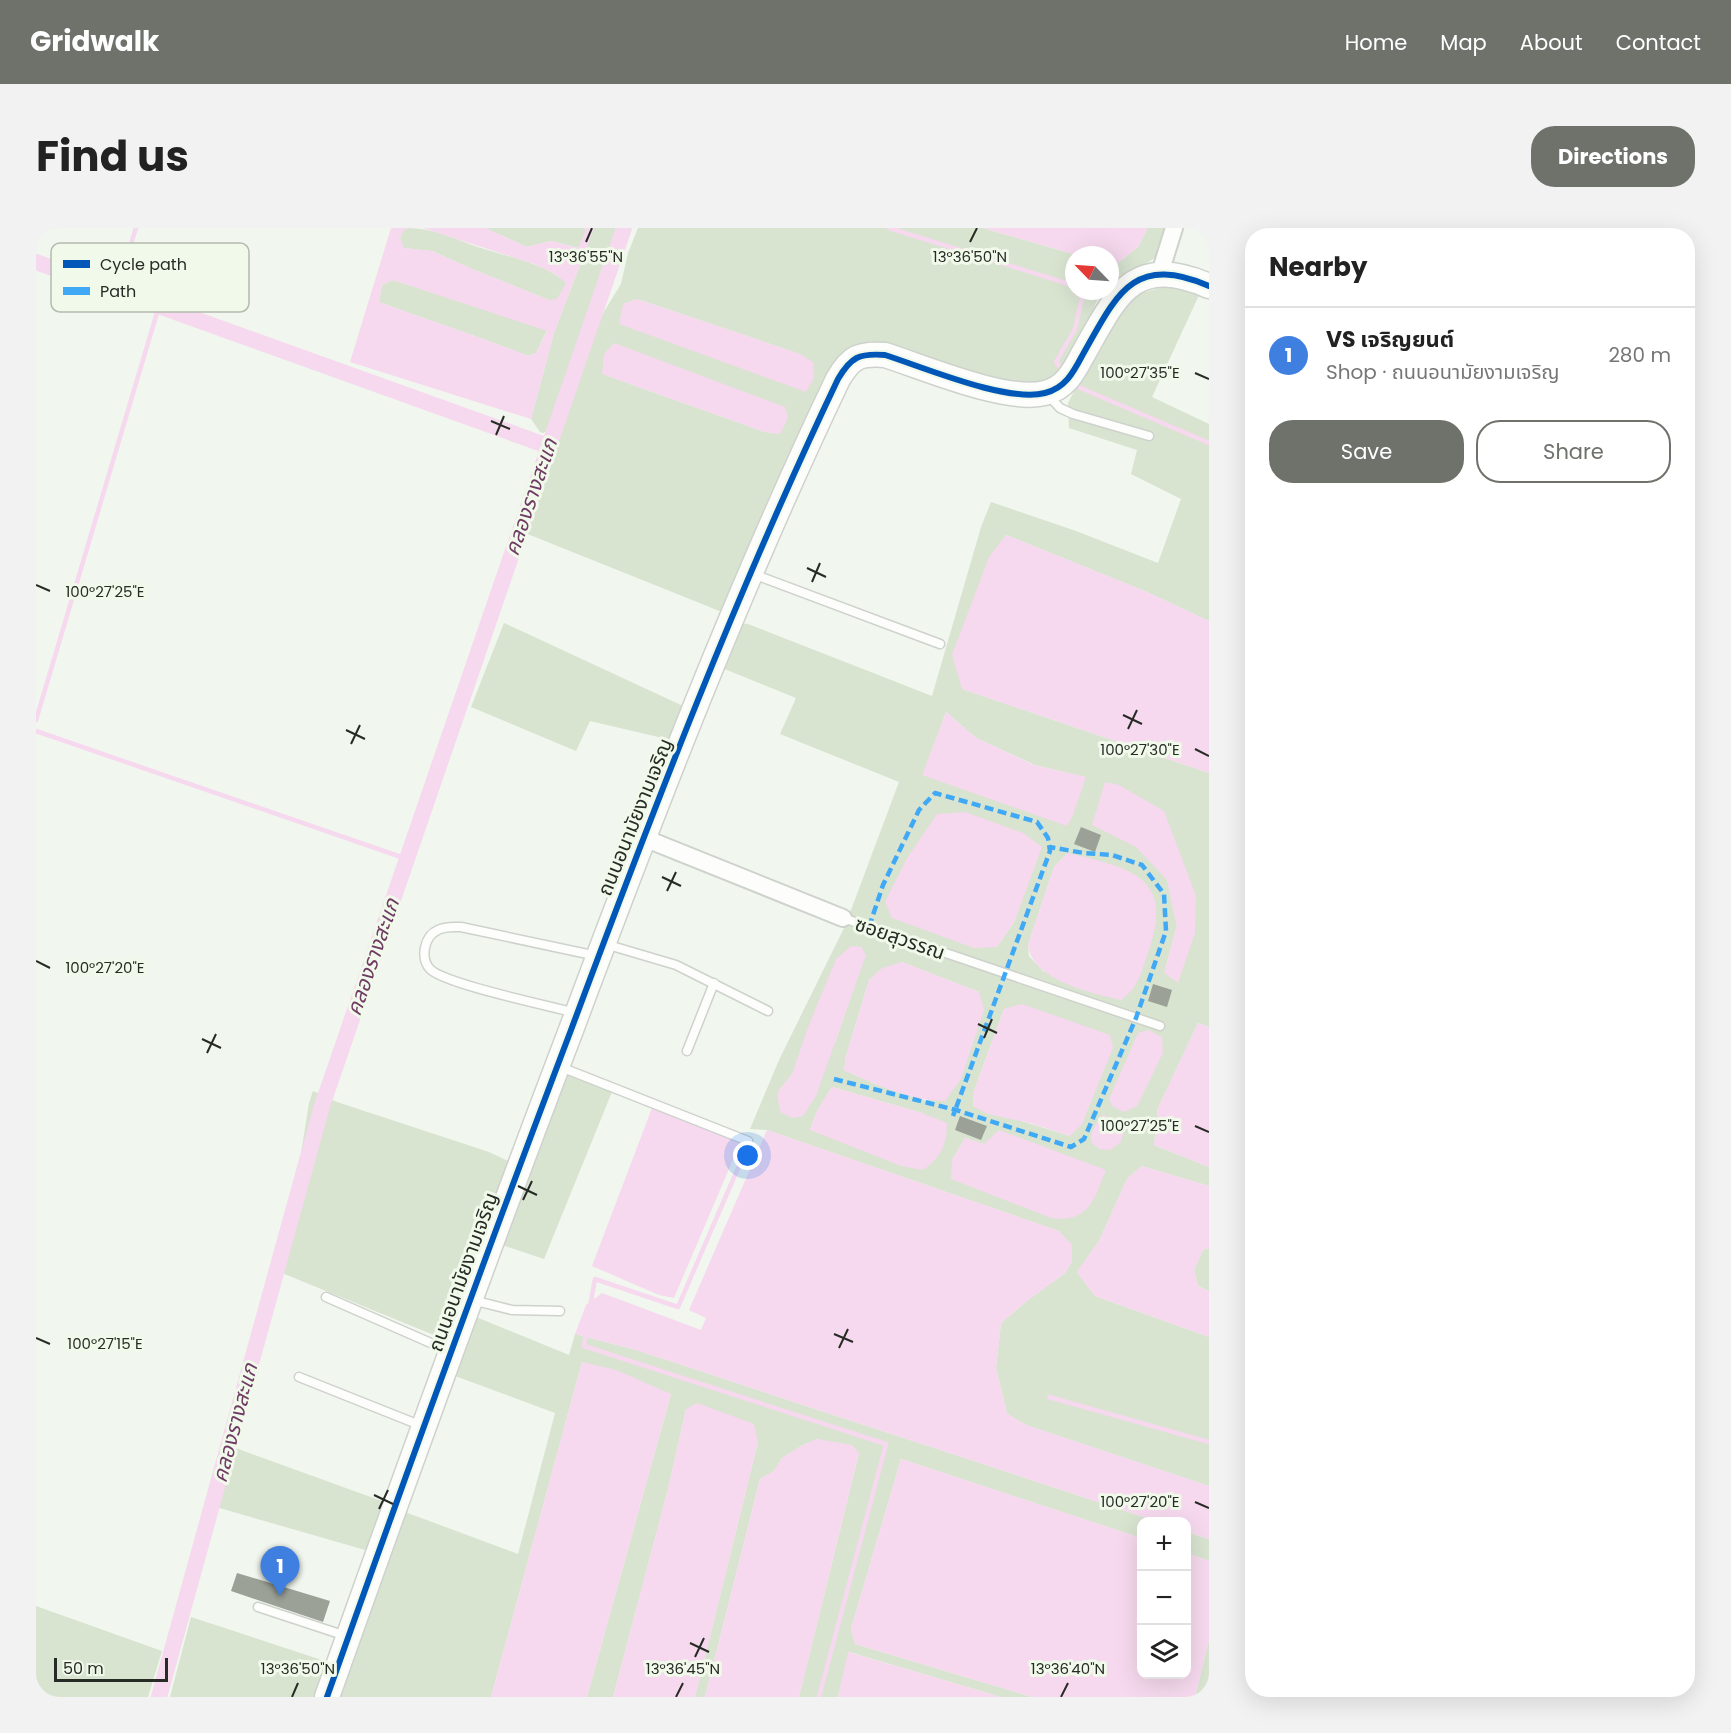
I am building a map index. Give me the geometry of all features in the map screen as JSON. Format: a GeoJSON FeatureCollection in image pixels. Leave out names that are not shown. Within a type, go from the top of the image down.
{"type":"FeatureCollection","features":[{"type":"Feature","properties":{"kind":"street"},"geometry":{"type":"LineString","coordinates":[[1160,273],[1174,228]]}},
{"type":"Feature","properties":{"kind":"street"},"geometry":{"type":"LineString","coordinates":[[1045,393],[1068,381],[1112,303],[1132,281],[1160,273],[1187,277],[1209,286]]}},
{"type":"Feature","properties":{"kind":"street","name":"ถนนอนามัยงามเจริญ"},"geometry":{"type":"LineString","coordinates":[[327,1697],[600,950],[785,491],[838,379],[847,364],[856,357],[868,354],[885,355],[996,391],[1021,394],[1045,393]]}},
{"type":"Feature","properties":{"kind":"street","name":"ซอยสุวรรณ"},"geometry":{"type":"LineString","coordinates":[[644,838],[843,918]]}},
{"type":"Feature","properties":{"kind":"lane"},"geometry":{"type":"LineString","coordinates":[[1045,393],[1060,408],[1073,414],[1149,436]]}},
{"type":"Feature","properties":{"kind":"lane"},"geometry":{"type":"LineString","coordinates":[[751,573],[940,644]]}},
{"type":"Feature","properties":{"kind":"lane","name":"ซอยสุวรรณ"},"geometry":{"type":"LineString","coordinates":[[843,918],[1160,1026]]}},
{"type":"Feature","properties":{"kind":"lane"},"geometry":{"type":"LineString","coordinates":[[577,1013],[450,980],[430,969],[423,955],[427,942],[436,930],[461,927],[676,965],[768,1011]]}},
{"type":"Feature","properties":{"kind":"lane"},"geometry":{"type":"LineString","coordinates":[[687,1052],[714,983]]}},
{"type":"Feature","properties":{"kind":"lane"},"geometry":{"type":"LineString","coordinates":[[557,1065],[748,1141]]}},
{"type":"Feature","properties":{"kind":"lane"},"geometry":{"type":"LineString","coordinates":[[326,1297],[452,1352]]}},
{"type":"Feature","properties":{"kind":"lane"},"geometry":{"type":"LineString","coordinates":[[471,1299],[512,1310],[560,1311]]}},
{"type":"Feature","properties":{"kind":"lane"},"geometry":{"type":"LineString","coordinates":[[299,1377],[425,1427]]}},
{"type":"Feature","properties":{"kind":"lane"},"geometry":{"type":"LineString","coordinates":[[258,1607],[348,1637]]}},
{"type":"Feature","properties":{"kind":"green space"},"geometry":{"type":"Polygon","coordinates":[[[408,228],[434,232],[523,260],[546,269],[567,283],[557,300],[549,300],[432,251],[403,248],[400,238],[403,230],[408,228]]]}},
{"type":"Feature","properties":{"kind":"green space"},"geometry":{"type":"Polygon","coordinates":[[[485,228],[584,228],[586,230],[579,248],[551,241],[527,247],[485,228]]]}},
{"type":"Feature","properties":{"kind":"green space"},"geometry":{"type":"Polygon","coordinates":[[[594,228],[617,228],[549,430],[543,433],[531,419],[554,333],[594,228]]]}},
{"type":"Feature","properties":{"kind":"green space"},"geometry":{"type":"Polygon","coordinates":[[[638,228],[983,228],[1065,252],[1065,300],[1097,300],[1075,350],[1053,379],[1025,386],[963,374],[942,361],[870,341],[836,361],[773,491],[722,612],[525,533],[559,412],[565,414],[602,315],[621,284],[628,253],[638,228]],[[637,299],[623,304],[800,354],[637,299]],[[602,374],[765,432],[781,434],[602,374]]]}},
{"type":"Feature","properties":{"kind":"green space"},"geometry":{"type":"Polygon","coordinates":[[[1148,228],[1166,228],[1158,256],[1119,280],[1119,262],[1138,247],[1148,228]]]}},
{"type":"Feature","properties":{"kind":"green space"},"geometry":{"type":"Polygon","coordinates":[[[393,280],[547,330],[536,353],[528,356],[379,302],[382,285],[393,280]]]}},
{"type":"Feature","properties":{"kind":"green space"},"geometry":{"type":"Polygon","coordinates":[[[1167,286],[1200,293],[1152,397],[1209,424],[1209,621],[1147,592],[1006,535],[962,689],[1209,773],[1209,1027],[1198,1023],[1158,1108],[1154,1145],[1209,1167],[1209,1186],[1141,1166],[1127,1179],[1099,1241],[1077,1272],[1095,1296],[1209,1337],[1209,1486],[1026,1425],[1007,1414],[996,1368],[1001,1323],[1065,1273],[1072,1261],[1059,1231],[767,1130],[750,1129],[779,1060],[845,926],[899,782],[780,734],[796,698],[722,668],[739,623],[748,624],[932,696],[981,527],[991,502],[1076,531],[1158,563],[1181,499],[1131,474],[1137,450],[1069,428],[1068,403],[1109,324],[1141,293],[1167,286]],[[946,712],[923,775],[1085,777],[1035,765],[976,738],[946,712]],[[1041,847],[997,947],[1014,922],[1041,847]],[[1136,847],[1167,879],[1177,926],[1164,973],[1195,896],[1136,847]],[[1068,853],[1054,867],[1028,945],[1029,956],[1044,972],[1068,853]],[[861,947],[792,1074],[777,1093],[835,1043],[865,955],[861,947]],[[902,962],[869,980],[846,1056],[844,1070],[873,1083],[927,1101],[979,992],[902,962]],[[1004,1009],[974,1091],[973,1106],[1070,1136],[1004,1009]],[[832,1087],[817,1111],[810,1130],[922,1113],[832,1087]],[[965,1138],[952,1160],[984,1144],[965,1138]]]}},
{"type":"Feature","properties":{"kind":"green space"},"geometry":{"type":"Polygon","coordinates":[[[504,623],[683,706],[671,740],[590,721],[576,751],[471,707],[504,623]]]}},
{"type":"Feature","properties":{"kind":"green space"},"geometry":{"type":"Polygon","coordinates":[[[569,1070],[612,1092],[544,1259],[502,1245],[503,1226],[569,1070]]]}},
{"type":"Feature","properties":{"kind":"green space"},"geometry":{"type":"Polygon","coordinates":[[[313,1091],[337,1102],[489,1152],[508,1161],[446,1340],[282,1273],[309,1103],[313,1091]]]}},
{"type":"Feature","properties":{"kind":"green space"},"geometry":{"type":"Polygon","coordinates":[[[1209,1248],[1209,1291],[1198,1286],[1194,1270],[1203,1250],[1209,1248]]]}},
{"type":"Feature","properties":{"kind":"green space"},"geometry":{"type":"Polygon","coordinates":[[[476,1317],[569,1355],[575,1334],[636,1350],[1144,1517],[1137,1517],[1137,1537],[901,1459],[851,1629],[855,1644],[1032,1697],[1001,1697],[849,1652],[838,1697],[799,1697],[859,1453],[818,1439],[803,1445],[782,1458],[774,1471],[760,1479],[705,1697],[695,1697],[758,1442],[686,1409],[668,1489],[613,1697],[587,1697],[671,1394],[582,1362],[491,1697],[339,1697],[405,1512],[518,1554],[555,1413],[455,1376],[476,1317]]]}},
{"type":"Feature","properties":{"kind":"green space"},"geometry":{"type":"Polygon","coordinates":[[[230,1446],[390,1504],[372,1552],[216,1507],[230,1446]]]}},
{"type":"Feature","properties":{"kind":"green space"},"geometry":{"type":"Polygon","coordinates":[[[1191,1534],[1209,1539],[1209,1561],[1191,1554],[1191,1534]]]}},
{"type":"Feature","properties":{"kind":"green space"},"geometry":{"type":"Polygon","coordinates":[[[36,1606],[162,1651],[148,1697],[36,1697],[36,1606]]]}},
{"type":"Feature","properties":{"kind":"green space"},"geometry":{"type":"Polygon","coordinates":[[[191,1617],[331,1663],[319,1697],[170,1697],[191,1617]]]}},
{"type":"Feature","properties":{"kind":"green space"},"geometry":{"type":"Polygon","coordinates":[[[1209,1640],[1209,1697],[1195,1697],[1209,1640]]]}},
{"type":"Feature","properties":{"kind":"shaded area"},"geometry":{"type":"Polygon","coordinates":[[[391,228],[408,228],[403,231],[400,238],[404,248],[432,251],[549,300],[557,299],[566,283],[555,274],[534,264],[423,228],[485,228],[527,247],[551,241],[578,248],[586,230],[584,228],[594,228],[554,333],[531,419],[350,362],[391,228]],[[393,280],[382,285],[379,302],[528,356],[536,353],[547,331],[393,280]]]}},
{"type":"Feature","properties":{"kind":"shaded area"},"geometry":{"type":"Polygon","coordinates":[[[983,228],[1148,228],[1138,247],[1119,262],[1119,246],[1065,246],[1065,252],[983,228]]]}},
{"type":"Feature","properties":{"kind":"shaded area"},"geometry":{"type":"Polygon","coordinates":[[[637,299],[800,354],[813,362],[814,378],[806,392],[619,324],[623,304],[637,299]]]}},
{"type":"Feature","properties":{"kind":"shaded area"},"geometry":{"type":"Polygon","coordinates":[[[614,343],[785,407],[788,418],[780,434],[765,432],[602,374],[604,354],[614,343]]]}},
{"type":"Feature","properties":{"kind":"shaded area"},"geometry":{"type":"Polygon","coordinates":[[[1006,535],[1147,592],[1209,621],[1209,773],[962,689],[952,655],[989,557],[1006,535]]]}},
{"type":"Feature","properties":{"kind":"shaded area"},"geometry":{"type":"Polygon","coordinates":[[[946,712],[976,738],[1034,765],[1086,777],[1067,826],[922,775],[946,712]]]}},
{"type":"Feature","properties":{"kind":"shaded area"},"geometry":{"type":"Polygon","coordinates":[[[1105,782],[1119,785],[1164,811],[1196,896],[1195,933],[1178,983],[1164,973],[1177,926],[1167,880],[1136,847],[1092,825],[1105,782]]]}},
{"type":"Feature","properties":{"kind":"shaded area"},"geometry":{"type":"Polygon","coordinates":[[[965,812],[1023,833],[1042,847],[1014,922],[997,947],[974,948],[892,918],[885,902],[907,858],[937,814],[965,812]]]}},
{"type":"Feature","properties":{"kind":"shaded area"},"geometry":{"type":"Polygon","coordinates":[[[1068,853],[1111,864],[1128,871],[1142,880],[1151,891],[1156,907],[1155,927],[1148,953],[1136,985],[1121,1000],[1065,983],[1051,976],[1032,957],[1028,945],[1054,867],[1068,853]]]}},
{"type":"Feature","properties":{"kind":"shaded area"},"geometry":{"type":"Polygon","coordinates":[[[851,946],[861,947],[866,955],[816,1096],[803,1116],[793,1118],[780,1112],[777,1093],[792,1074],[808,1027],[836,959],[851,946]]]}},
{"type":"Feature","properties":{"kind":"shaded area"},"geometry":{"type":"Polygon","coordinates":[[[902,962],[979,992],[984,1010],[961,1079],[945,1101],[906,1095],[844,1070],[846,1056],[869,980],[882,968],[902,962]]]}},
{"type":"Feature","properties":{"kind":"shaded area"},"geometry":{"type":"Polygon","coordinates":[[[1022,1004],[1110,1035],[1113,1048],[1082,1124],[1070,1136],[1030,1123],[988,1114],[973,1106],[974,1091],[1004,1009],[1022,1004]]]}},
{"type":"Feature","properties":{"kind":"shaded area"},"geometry":{"type":"Polygon","coordinates":[[[1198,1023],[1209,1027],[1209,1167],[1154,1145],[1158,1108],[1198,1023]]]}},
{"type":"Feature","properties":{"kind":"shaded area"},"geometry":{"type":"Polygon","coordinates":[[[1148,1030],[1162,1037],[1163,1053],[1137,1106],[1124,1112],[1112,1106],[1109,1099],[1138,1033],[1148,1030]]]}},
{"type":"Feature","properties":{"kind":"shaded area"},"geometry":{"type":"Polygon","coordinates":[[[832,1087],[922,1113],[947,1123],[946,1138],[939,1155],[923,1170],[901,1166],[810,1130],[817,1111],[832,1087]]]}},
{"type":"Feature","properties":{"kind":"shaded area"},"geometry":{"type":"Polygon","coordinates":[[[652,1108],[740,1143],[674,1298],[659,1295],[592,1266],[652,1108]]]}},
{"type":"Feature","properties":{"kind":"shaded area"},"geometry":{"type":"Polygon","coordinates":[[[1103,1115],[1116,1120],[1124,1128],[1121,1142],[1110,1150],[1099,1149],[1091,1142],[1094,1127],[1103,1115]]]}},
{"type":"Feature","properties":{"kind":"shaded area"},"geometry":{"type":"Polygon","coordinates":[[[767,1130],[1059,1231],[1072,1245],[1072,1261],[1065,1273],[1001,1323],[996,1368],[1007,1414],[1026,1425],[1209,1486],[1209,1539],[1191,1533],[1191,1517],[1144,1517],[636,1350],[575,1334],[586,1305],[602,1293],[701,1330],[706,1318],[689,1310],[767,1130]]]}},
{"type":"Feature","properties":{"kind":"shaded area"},"geometry":{"type":"Polygon","coordinates":[[[999,1130],[1106,1170],[1098,1191],[1088,1207],[1074,1217],[1051,1218],[951,1179],[952,1160],[965,1138],[984,1144],[999,1130]]]}},
{"type":"Feature","properties":{"kind":"shaded area"},"geometry":{"type":"Polygon","coordinates":[[[1141,1166],[1209,1186],[1209,1248],[1203,1250],[1194,1270],[1198,1286],[1209,1291],[1209,1337],[1095,1296],[1077,1272],[1099,1241],[1127,1179],[1141,1166]]]}},
{"type":"Feature","properties":{"kind":"shaded area"},"geometry":{"type":"Polygon","coordinates":[[[582,1362],[616,1370],[671,1394],[587,1697],[491,1697],[582,1362]]]}},
{"type":"Feature","properties":{"kind":"shaded area"},"geometry":{"type":"Polygon","coordinates":[[[697,1403],[754,1424],[758,1442],[695,1697],[613,1697],[668,1489],[686,1409],[697,1403]]]}},
{"type":"Feature","properties":{"kind":"shaded area"},"geometry":{"type":"Polygon","coordinates":[[[817,1439],[852,1445],[859,1453],[799,1697],[705,1697],[760,1479],[774,1471],[782,1458],[817,1439]]]}},
{"type":"Feature","properties":{"kind":"shaded area"},"geometry":{"type":"Polygon","coordinates":[[[901,1459],[1137,1537],[1137,1679],[1191,1679],[1191,1554],[1209,1561],[1209,1640],[1195,1697],[1032,1697],[855,1644],[851,1629],[901,1459]]]}},
{"type":"Feature","properties":{"kind":"shaded area"},"geometry":{"type":"Polygon","coordinates":[[[848,1652],[1001,1697],[838,1697],[848,1652]]]}},
{"type":"Feature","properties":{"kind":"building"},"geometry":{"type":"Polygon","coordinates":[[[1081,827],[1101,835],[1095,852],[1074,844],[1081,827]]]}},
{"type":"Feature","properties":{"kind":"building"},"geometry":{"type":"Polygon","coordinates":[[[1153,984],[1172,990],[1167,1007],[1148,1001],[1153,984]]]}},
{"type":"Feature","properties":{"kind":"building"},"geometry":{"type":"Polygon","coordinates":[[[960,1116],[987,1126],[981,1140],[955,1130],[960,1116]]]}},
{"type":"Feature","properties":{"kind":"building"},"geometry":{"type":"Polygon","coordinates":[[[237,1573],[330,1601],[323,1622],[231,1591],[237,1573]]]}},
{"type":"Feature","properties":{"kind":"waterway"},"geometry":{"type":"LineString","coordinates":[[131,243],[136,228]]}},
{"type":"Feature","properties":{"kind":"waterway","name":"คลองรางสะแก"},"geometry":{"type":"LineString","coordinates":[[159,1697],[322,1106],[624,228]]}},
{"type":"Feature","properties":{"kind":"waterway"},"geometry":{"type":"LineString","coordinates":[[889,228],[1065,283]]}},
{"type":"Feature","properties":{"kind":"waterway"},"geometry":{"type":"LineString","coordinates":[[36,262],[51,267]]}},
{"type":"Feature","properties":{"kind":"waterway"},"geometry":{"type":"LineString","coordinates":[[1060,367],[1056,362],[1075,329],[1082,300]]}},
{"type":"Feature","properties":{"kind":"waterway"},"geometry":{"type":"LineString","coordinates":[[36,720],[157,312]]}},
{"type":"Feature","properties":{"kind":"waterway"},"geometry":{"type":"LineString","coordinates":[[175,312],[548,446]]}},
{"type":"Feature","properties":{"kind":"waterway"},"geometry":{"type":"LineString","coordinates":[[1076,386],[1209,443]]}},
{"type":"Feature","properties":{"kind":"waterway"},"geometry":{"type":"LineString","coordinates":[[36,731],[407,859]]}},
{"type":"Feature","properties":{"kind":"waterway"},"geometry":{"type":"LineString","coordinates":[[590,1307],[595,1279],[678,1307],[745,1152]]}},
{"type":"Feature","properties":{"kind":"waterway"},"geometry":{"type":"LineString","coordinates":[[586,1333],[584,1346],[886,1444],[819,1697]]}},
{"type":"Feature","properties":{"kind":"waterway"},"geometry":{"type":"LineString","coordinates":[[1049,1397],[1209,1442]]}},
{"type":"Feature","properties":{"kind":"marked path"},"geometry":{"type":"LineString","coordinates":[[869,927],[883,885],[919,810],[935,793],[1037,822],[1048,838],[1050,851],[953,1116]]}},
{"type":"Feature","properties":{"kind":"marked path"},"geometry":{"type":"LineString","coordinates":[[834,1079],[956,1110],[1071,1147],[1084,1139],[1136,1018],[1166,931],[1164,894],[1142,865],[1112,855],[1049,847]]}},
{"type":"Feature","properties":{"kind":"cycle path"},"geometry":{"type":"LineString","coordinates":[[327,1697],[478,1279],[665,783],[765,539],[838,379],[847,366],[857,358],[885,355],[988,389],[1029,395],[1045,393],[1058,388],[1068,379],[1105,315],[1129,286],[1144,278],[1161,275],[1183,277],[1209,286]]}},
{"type":"Feature","properties":{"kind":"place","name":"VS เจริญยนต์"},"geometry":{"type":"Point","coordinates":[280,1596]}}]}
